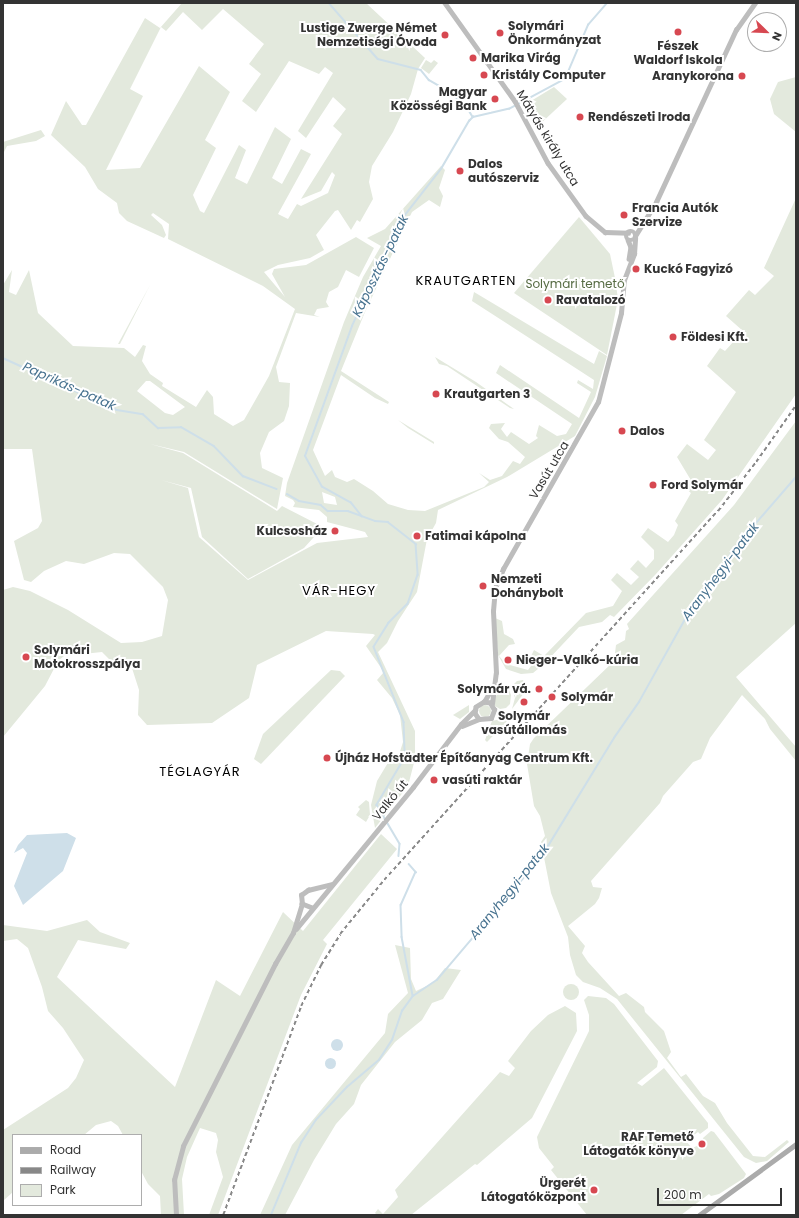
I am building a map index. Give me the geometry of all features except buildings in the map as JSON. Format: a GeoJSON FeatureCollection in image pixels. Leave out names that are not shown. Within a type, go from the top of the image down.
{"type":"FeatureCollection","features":[{"type":"Feature","properties":{"kind":"main road"},"geometry":{"type":"LineString","coordinates":[[699,1215],[796,1144]]}},
{"type":"Feature","properties":{"kind":"street","name":"Mátyás király utca"},"geometry":{"type":"LineString","coordinates":[[445,3],[522,111],[548,163],[574,201],[598,229],[627,239]]}},
{"type":"Feature","properties":{"kind":"street"},"geometry":{"type":"LineString","coordinates":[[627,239],[635,237],[656,202],[736,30],[755,3]]}},
{"type":"Feature","properties":{"kind":"street"},"geometry":{"type":"LineString","coordinates":[[614,234],[630,232],[642,224]]}},
{"type":"Feature","properties":{"kind":"street"},"geometry":{"type":"LineString","coordinates":[[630,232],[635,237]]}},
{"type":"Feature","properties":{"kind":"street","name":"Vasút utca"},"geometry":{"type":"LineString","coordinates":[[492,704],[495,682],[495,588],[503,569],[598,402],[621,313],[631,247],[627,239],[630,232]]}},
{"type":"Feature","properties":{"kind":"street","name":"Vasút utca"},"geometry":{"type":"LineString","coordinates":[[628,266],[634,254],[635,237]]}},
{"type":"Feature","properties":{"kind":"street","name":"Vasút utca"},"geometry":{"type":"LineString","coordinates":[[484,702],[495,682]]}},
{"type":"Feature","properties":{"kind":"street"},"geometry":{"type":"LineString","coordinates":[[456,730],[479,719],[486,720],[493,716],[494,710],[492,704],[484,702],[478,704],[475,710],[479,719]]}},
{"type":"Feature","properties":{"kind":"street","name":"Valkó út"},"geometry":{"type":"LineString","coordinates":[[319,899],[337,881],[384,824],[456,730],[475,710]]}},
{"type":"Feature","properties":{"kind":"street"},"geometry":{"type":"LineString","coordinates":[[293,933],[302,904],[301,895],[337,881]]}},
{"type":"Feature","properties":{"kind":"street"},"geometry":{"type":"LineString","coordinates":[[176,1215],[174,1180],[183,1146],[271,971],[293,933],[319,899],[316,893],[312,890]]}},
{"type":"Feature","properties":{"kind":"street"},"geometry":{"type":"LineString","coordinates":[[302,904],[312,908]]}},
{"type":"Feature","properties":{"kind":"green space"},"geometry":{"type":"Polygon","coordinates":[[[182,3],[366,3],[425,58],[418,69],[411,94],[393,132],[372,166],[369,182],[373,199],[360,222],[357,220],[351,230],[338,210],[335,211],[316,235],[324,250],[310,258],[278,265],[264,272],[285,297],[272,274],[274,269],[306,265],[356,237],[374,248],[359,277],[346,270],[338,287],[329,292],[326,302],[329,307],[317,309],[314,315],[320,317],[296,313],[276,367],[279,382],[290,383],[289,406],[284,421],[269,432],[260,453],[262,468],[283,478],[277,509],[184,452],[150,444],[183,453],[277,511],[282,506],[323,527],[304,548],[248,579],[202,537],[191,488],[161,480],[188,488],[199,537],[248,580],[317,543],[368,537],[365,532],[327,522],[327,517],[319,510],[293,507],[295,503],[293,500],[285,496],[287,483],[344,322],[363,277],[381,246],[367,238],[385,229],[441,166],[445,170],[439,188],[443,196],[440,207],[429,200],[412,212],[365,312],[341,371],[389,402],[388,404],[375,398],[341,375],[313,450],[325,476],[332,470],[335,477],[347,482],[354,479],[373,491],[388,504],[408,510],[425,511],[484,487],[489,482],[479,473],[490,480],[502,476],[513,461],[520,464],[525,457],[508,442],[499,439],[489,428],[491,424],[505,423],[501,429],[507,437],[511,432],[529,444],[538,438],[536,436],[539,425],[557,436],[566,434],[572,424],[496,373],[500,365],[579,418],[591,392],[577,383],[578,380],[593,389],[594,380],[472,301],[474,292],[594,364],[599,351],[607,356],[595,397],[575,436],[507,477],[438,510],[436,523],[427,539],[417,592],[398,621],[387,643],[378,652],[415,731],[415,759],[408,786],[375,828],[371,805],[377,781],[389,761],[398,758],[403,742],[400,715],[392,698],[377,680],[384,672],[366,646],[375,635],[373,634],[326,631],[257,665],[249,698],[212,723],[147,725],[138,715],[139,690],[131,665],[117,667],[102,652],[64,656],[58,661],[45,686],[3,737],[3,590],[13,587],[30,591],[68,610],[121,643],[142,642],[162,636],[168,600],[163,587],[130,554],[114,553],[84,564],[66,561],[44,571],[31,582],[24,580],[14,541],[38,528],[42,521],[32,449],[3,449],[3,285],[12,270],[9,292],[16,295],[29,270],[38,313],[73,346],[124,348],[135,357],[143,345],[146,346],[142,361],[150,374],[163,383],[162,386],[196,407],[207,390],[213,397],[214,414],[233,426],[244,420],[269,376],[295,309],[263,286],[168,239],[169,224],[153,213],[151,215],[162,225],[166,235],[164,238],[127,221],[119,213],[117,203],[98,189],[85,167],[51,135],[66,101],[82,125],[86,125],[145,18],[160,28],[182,3]],[[223,9],[202,30],[183,12],[166,31],[161,27],[130,89],[143,96],[106,170],[140,168],[199,66],[230,92],[205,140],[216,148],[193,195],[200,211],[204,213],[239,145],[246,150],[235,178],[247,184],[275,127],[291,139],[272,178],[282,184],[301,149],[311,154],[278,214],[288,219],[297,204],[301,206],[328,193],[335,175],[332,172],[321,191],[301,199],[342,134],[333,126],[346,109],[333,97],[306,138],[298,131],[333,73],[325,67],[319,74],[289,61],[256,112],[242,101],[261,74],[249,64],[264,44],[223,9]],[[146,381],[137,391],[165,413],[173,415],[185,407],[150,381],[146,381]],[[322,492],[324,503],[337,505],[335,497],[322,492]]]}},
{"type":"Feature","properties":{"kind":"green space"},"geometry":{"type":"Polygon","coordinates":[[[426,60],[431,63],[434,60],[438,63],[429,74],[421,68],[426,60]]]}},
{"type":"Feature","properties":{"kind":"green space"},"geometry":{"type":"Polygon","coordinates":[[[796,77],[796,132],[774,114],[770,99],[778,82],[796,77]]]}},
{"type":"Feature","properties":{"kind":"green space"},"geometry":{"type":"Polygon","coordinates":[[[554,87],[567,99],[539,125],[526,104],[554,87]]]}},
{"type":"Feature","properties":{"kind":"green space"},"geometry":{"type":"Polygon","coordinates":[[[41,130],[45,136],[36,141],[7,146],[3,154],[3,142],[41,130]]]}},
{"type":"Feature","properties":{"kind":"green space"},"geometry":{"type":"Polygon","coordinates":[[[796,198],[796,394],[722,500],[656,574],[614,617],[610,615],[602,622],[579,627],[544,664],[533,673],[521,674],[506,669],[498,655],[495,618],[502,621],[504,634],[513,639],[515,644],[509,645],[499,656],[506,664],[528,670],[534,662],[531,656],[534,650],[544,656],[586,613],[613,606],[622,591],[611,580],[617,573],[631,585],[639,577],[630,569],[638,560],[646,568],[654,559],[654,550],[641,537],[648,528],[668,542],[674,535],[678,525],[675,521],[691,493],[685,488],[692,482],[677,457],[687,444],[708,460],[716,450],[704,440],[736,392],[707,366],[720,348],[725,351],[743,331],[726,316],[749,290],[755,295],[774,276],[764,268],[796,198]]]}},
{"type":"Feature","properties":{"kind":"green space","name":"Solymári temető"},"geometry":{"type":"Polygon","coordinates":[[[579,217],[610,254],[615,278],[618,299],[607,355],[514,293],[579,217]]]}},
{"type":"Feature","properties":{"kind":"green space"},"geometry":{"type":"Polygon","coordinates":[[[150,285],[120,344],[118,344],[150,285]]]}},
{"type":"Feature","properties":{"kind":"green space"},"geometry":{"type":"Polygon","coordinates":[[[435,357],[476,382],[514,409],[510,408],[447,366],[439,364],[435,357]]]}},
{"type":"Feature","properties":{"kind":"green space"},"geometry":{"type":"Polygon","coordinates":[[[398,420],[434,442],[434,444],[408,428],[398,420]]]}},
{"type":"Feature","properties":{"kind":"green space"},"geometry":{"type":"Polygon","coordinates":[[[796,421],[796,623],[736,677],[796,747],[796,761],[770,729],[765,719],[742,695],[710,738],[701,759],[693,762],[663,796],[660,803],[591,881],[593,887],[602,888],[599,898],[595,904],[568,926],[585,946],[582,953],[588,962],[619,996],[626,993],[644,1007],[645,1012],[664,1031],[671,1052],[667,1058],[681,1077],[686,1074],[703,1096],[715,1103],[727,1123],[753,1156],[765,1157],[787,1140],[789,1142],[767,1161],[756,1163],[744,1157],[617,999],[600,988],[583,982],[576,975],[570,955],[568,937],[551,893],[541,842],[545,836],[540,816],[534,806],[527,764],[530,744],[534,738],[614,661],[616,645],[625,640],[626,631],[629,629],[627,624],[734,505],[796,421]]]}},
{"type":"Feature","properties":{"kind":"green space"},"geometry":{"type":"Polygon","coordinates":[[[331,670],[340,671],[345,676],[261,764],[254,759],[263,734],[331,670]]]}},
{"type":"Feature","properties":{"kind":"green space"},"geometry":{"type":"Polygon","coordinates":[[[523,680],[527,689],[512,709],[515,698],[512,686],[517,681],[523,680]]]}},
{"type":"Feature","properties":{"kind":"green space"},"geometry":{"type":"Polygon","coordinates":[[[507,685],[511,695],[510,704],[506,708],[500,709],[495,706],[494,698],[507,685]]]}},
{"type":"Feature","properties":{"kind":"green space"},"geometry":{"type":"Polygon","coordinates":[[[469,705],[469,712],[460,719],[453,715],[469,705]]]}},
{"type":"Feature","properties":{"kind":"green space"},"geometry":{"type":"Polygon","coordinates":[[[483,705],[487,705],[491,711],[487,717],[483,717],[479,713],[479,709],[483,705]]]}},
{"type":"Feature","properties":{"kind":"green space"},"geometry":{"type":"Polygon","coordinates":[[[510,718],[487,742],[485,740],[492,721],[510,718]]]}},
{"type":"Feature","properties":{"kind":"green space"},"geometry":{"type":"Polygon","coordinates":[[[366,800],[369,802],[370,815],[366,822],[356,815],[360,809],[358,807],[366,800]]]}},
{"type":"Feature","properties":{"kind":"green space"},"geometry":{"type":"Polygon","coordinates":[[[381,834],[397,849],[323,940],[327,944],[301,995],[218,1215],[209,1215],[223,1177],[216,1152],[218,1140],[216,1133],[200,1128],[187,1157],[182,1179],[184,1215],[161,1215],[160,1196],[148,1184],[142,1173],[142,1134],[122,1134],[118,1126],[111,1121],[96,1125],[85,1134],[12,1134],[12,1193],[3,1201],[3,1130],[68,1088],[76,1078],[84,1060],[63,1028],[48,1011],[42,987],[28,948],[17,939],[3,941],[3,925],[47,931],[87,920],[100,932],[130,943],[126,949],[78,940],[57,977],[175,1087],[216,980],[240,996],[283,912],[303,931],[381,834]]]}},
{"type":"Feature","properties":{"kind":"green space"},"geometry":{"type":"Polygon","coordinates":[[[395,945],[410,948],[411,979],[416,991],[433,983],[445,968],[461,970],[443,999],[432,1003],[422,1020],[395,1042],[361,1085],[354,1104],[336,1124],[314,1160],[285,1215],[260,1215],[292,1145],[385,1033],[388,1014],[408,993],[395,945]]]}},
{"type":"Feature","properties":{"kind":"green space"},"geometry":{"type":"Polygon","coordinates":[[[571,984],[577,986],[579,992],[577,998],[571,1000],[565,998],[563,992],[565,986],[571,984]]]}},
{"type":"Feature","properties":{"kind":"green space"},"geometry":{"type":"Polygon","coordinates":[[[588,996],[606,998],[614,1004],[658,1061],[657,1067],[637,1083],[642,1086],[664,1068],[708,1123],[708,1128],[700,1134],[698,1132],[686,1141],[692,1148],[702,1144],[703,1138],[711,1131],[714,1132],[746,1174],[744,1178],[719,1194],[711,1196],[709,1194],[681,1215],[587,1215],[551,1170],[554,1167],[539,1148],[537,1137],[589,1031],[589,1015],[584,1000],[588,996]]]}},
{"type":"Feature","properties":{"kind":"green space"},"geometry":{"type":"Polygon","coordinates":[[[565,1006],[576,1013],[577,1031],[532,1118],[477,1165],[475,1164],[411,1215],[377,1215],[375,1213],[378,1209],[383,1214],[398,1197],[395,1190],[500,1072],[509,1076],[515,1068],[508,1061],[531,1031],[548,1015],[565,1006]]]}},
{"type":"Feature","properties":{"kind":"shaded area"},"geometry":{"type":"Polygon","coordinates":[[[67,833],[76,838],[63,871],[23,905],[14,886],[27,853],[23,848],[14,853],[18,845],[27,835],[67,833]]]}},
{"type":"Feature","properties":{"kind":"shaded area"},"geometry":{"type":"Polygon","coordinates":[[[335,1039],[339,1039],[343,1045],[339,1051],[335,1051],[331,1047],[331,1043],[335,1039]]]}},
{"type":"Feature","properties":{"kind":"shaded area"},"geometry":{"type":"Polygon","coordinates":[[[330,1057],[334,1059],[336,1063],[334,1067],[330,1069],[326,1067],[324,1063],[326,1059],[330,1057]]]}},
{"type":"Feature","properties":{"kind":"waterway"},"geometry":{"type":"LineString","coordinates":[[329,3],[378,59],[421,70],[429,80],[453,94],[466,107]]}},
{"type":"Feature","properties":{"kind":"waterway","name":"Káposztás-patak"},"geometry":{"type":"LineString","coordinates":[[362,517],[351,503],[322,487],[305,456],[352,326],[388,248],[405,215],[441,169],[469,121],[473,117],[509,109],[565,79],[588,25],[607,3]]}},
{"type":"Feature","properties":{"kind":"waterway","name":"Káposztás-patak"},"geometry":{"type":"LineString","coordinates":[[470,112],[473,117]]}},
{"type":"Feature","properties":{"kind":"waterway","name":"Paprikás-patak"},"geometry":{"type":"LineString","coordinates":[[3,358],[117,410],[143,414],[158,428],[181,427],[214,446],[243,476],[277,489]]}},
{"type":"Feature","properties":{"kind":"waterway","name":"Aranyhegyi-patak"},"geometry":{"type":"LineString","coordinates":[[271,1215],[301,1143],[316,1120],[347,1087],[379,1060],[392,1040],[402,1011],[413,996],[437,980],[542,856],[614,738],[639,702],[689,612],[738,544],[796,477]]}},
{"type":"Feature","properties":{"kind":"waterway","name":"Paprikás-patak"},"geometry":{"type":"LineString","coordinates":[[287,494],[299,501],[321,505],[328,511],[348,511],[375,521],[388,522],[416,544],[418,575],[408,604],[389,623],[374,647],[404,722],[405,758],[377,805],[400,844],[399,856]]}},
{"type":"Feature","properties":{"kind":"waterway","name":"Paprikás-patak"},"geometry":{"type":"LineString","coordinates":[[409,864],[416,872],[401,905],[402,937],[413,996]]}},
{"type":"Feature","properties":{"kind":"railway"},"geometry":{"type":"LineString","coordinates":[[223,1215],[301,1006],[321,965],[340,934],[384,880],[718,511],[756,462],[796,405]]}},
{"type":"Feature","properties":{"kind":"place","name":"Fészek Waldorf Iskola"},"geometry":{"type":"Point","coordinates":[678,32]}},
{"type":"Feature","properties":{"kind":"place","name":"Solymári Önkormányzat"},"geometry":{"type":"Point","coordinates":[500,33]}},
{"type":"Feature","properties":{"kind":"place","name":"Lustige Zwerge Német Nemzetiségi Óvoda"},"geometry":{"type":"Point","coordinates":[445,35]}},
{"type":"Feature","properties":{"kind":"place","name":"Marika Virág"},"geometry":{"type":"Point","coordinates":[473,58]}},
{"type":"Feature","properties":{"kind":"place","name":"Kristály Computer"},"geometry":{"type":"Point","coordinates":[484,75]}},
{"type":"Feature","properties":{"kind":"place","name":"Aranykorona"},"geometry":{"type":"Point","coordinates":[742,76]}},
{"type":"Feature","properties":{"kind":"place","name":"Magyar Közösségi Bank"},"geometry":{"type":"Point","coordinates":[495,99]}},
{"type":"Feature","properties":{"kind":"place","name":"Rendészeti Iroda"},"geometry":{"type":"Point","coordinates":[580,117]}},
{"type":"Feature","properties":{"kind":"place","name":"Dalos autószerviz"},"geometry":{"type":"Point","coordinates":[460,171]}},
{"type":"Feature","properties":{"kind":"place","name":"Francia Autók Szervize"},"geometry":{"type":"Point","coordinates":[624,215]}},
{"type":"Feature","properties":{"kind":"place","name":"Kuckó Fagyizó"},"geometry":{"type":"Point","coordinates":[636,269]}},
{"type":"Feature","properties":{"kind":"place","name":"Ravatalozó"},"geometry":{"type":"Point","coordinates":[548,300]}},
{"type":"Feature","properties":{"kind":"place","name":"Földesi Kft."},"geometry":{"type":"Point","coordinates":[673,337]}},
{"type":"Feature","properties":{"kind":"place","name":"Krautgarten 3"},"geometry":{"type":"Point","coordinates":[436,394]}},
{"type":"Feature","properties":{"kind":"place","name":"Dalos"},"geometry":{"type":"Point","coordinates":[622,431]}},
{"type":"Feature","properties":{"kind":"place","name":"Ford Solymár"},"geometry":{"type":"Point","coordinates":[653,485]}},
{"type":"Feature","properties":{"kind":"place","name":"Kulcsosház"},"geometry":{"type":"Point","coordinates":[335,531]}},
{"type":"Feature","properties":{"kind":"place","name":"Fatimai kápolna"},"geometry":{"type":"Point","coordinates":[417,536]}},
{"type":"Feature","properties":{"kind":"place","name":"Nemzeti Dohánybolt"},"geometry":{"type":"Point","coordinates":[483,586]}},
{"type":"Feature","properties":{"kind":"place","name":"Solymári Motokrosszpálya"},"geometry":{"type":"Point","coordinates":[26,657]}},
{"type":"Feature","properties":{"kind":"place","name":"Nieger-Valkó-kúria"},"geometry":{"type":"Point","coordinates":[508,660]}},
{"type":"Feature","properties":{"kind":"place","name":"Solymár vá."},"geometry":{"type":"Point","coordinates":[539,689]}},
{"type":"Feature","properties":{"kind":"place","name":"Solymár"},"geometry":{"type":"Point","coordinates":[552,697]}},
{"type":"Feature","properties":{"kind":"place","name":"Solymár vasútállomás"},"geometry":{"type":"Point","coordinates":[524,702]}},
{"type":"Feature","properties":{"kind":"place","name":"Újház Hofstädter Építőanyag Centrum Kft."},"geometry":{"type":"Point","coordinates":[327,758]}},
{"type":"Feature","properties":{"kind":"place","name":"vasúti raktár"},"geometry":{"type":"Point","coordinates":[434,780]}},
{"type":"Feature","properties":{"kind":"place","name":"RAF Temető Látogatók könyve"},"geometry":{"type":"Point","coordinates":[702,1144]}},
{"type":"Feature","properties":{"kind":"place","name":"Ürgerét Látogatóközpont"},"geometry":{"type":"Point","coordinates":[594,1190]}},
{"type":"Feature","properties":{"kind":"district","name":"KRAUTGARTEN"},"geometry":{"type":"Point","coordinates":[466,281]}},
{"type":"Feature","properties":{"kind":"district","name":"VÁR-HEGY"},"geometry":{"type":"Point","coordinates":[339,591]}},
{"type":"Feature","properties":{"kind":"district","name":"TÉGLAGYÁR"},"geometry":{"type":"Point","coordinates":[200,772]}}]}
